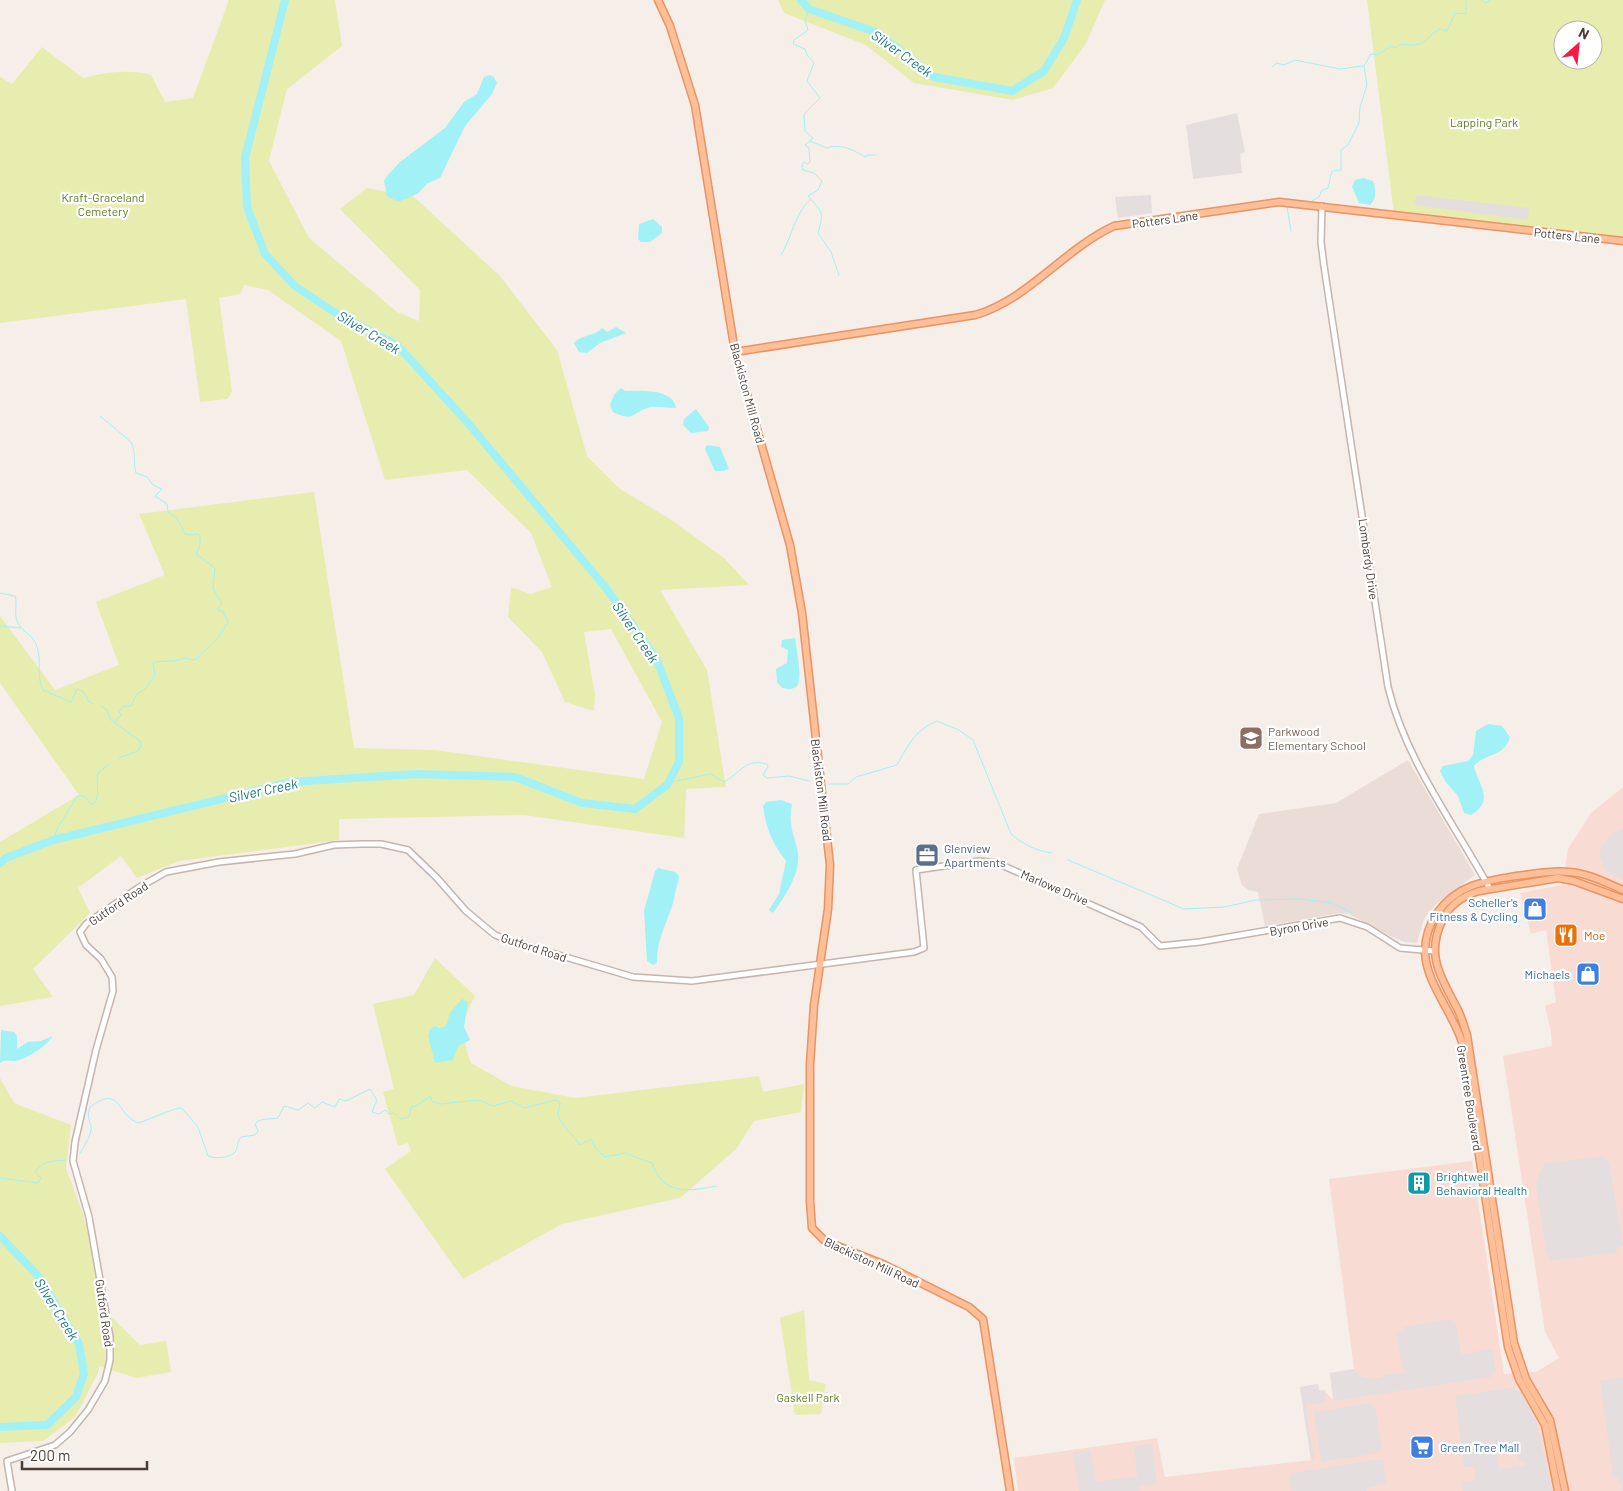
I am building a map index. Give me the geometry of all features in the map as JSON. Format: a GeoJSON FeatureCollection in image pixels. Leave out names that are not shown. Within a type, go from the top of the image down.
{"type":"FeatureCollection","features":[{"type":"Feature","properties":{"kind":"main road","name":"Blackiston Mill Road"},"geometry":{"type":"LineString","coordinates":[[658,0],[670,26],[695,105],[735,352],[786,530],[798,583],[830,865],[828,910],[814,1005],[810,1065],[810,1201],[812,1228],[825,1241],[885,1266],[969,1307],[981,1316],[989,1350],[1010,1491]]}},
{"type":"Feature","properties":{"kind":"main road","name":"Potters Lane"},"geometry":{"type":"LineString","coordinates":[[735,352],[984,312],[1005,303],[1093,236],[1114,226],[1279,202],[1623,241]]}},
{"type":"Feature","properties":{"kind":"main road","name":"Greentree Boulevard"},"geometry":{"type":"LineString","coordinates":[[1565,1491],[1550,1420],[1526,1379],[1514,1343],[1462,1042],[1457,1025],[1432,981],[1426,966],[1425,950],[1427,932],[1444,903],[1466,887],[1486,880],[1538,873],[1571,872],[1623,890]]}},
{"type":"Feature","properties":{"kind":"main road","name":"Greentree Boulevard"},"geometry":{"type":"LineString","coordinates":[[1558,1491],[1545,1425],[1519,1379],[1508,1347],[1467,1035],[1459,1012],[1439,976],[1434,951],[1439,927],[1446,913],[1469,894],[1490,888],[1558,878],[1574,881],[1623,899]]}},
{"type":"Feature","properties":{"kind":"street","name":"Lombardy Drive"},"geometry":{"type":"LineString","coordinates":[[1322,206],[1321,242],[1324,266],[1390,695],[1402,734],[1413,756],[1490,888]]}},
{"type":"Feature","properties":{"kind":"street","name":"Gutford Road"},"geometry":{"type":"LineString","coordinates":[[12,1491],[8,1461],[55,1445],[70,1432],[88,1410],[105,1381],[110,1360],[110,1337],[90,1217],[73,1161],[74,1142],[96,1050],[113,991],[112,977],[109,969],[80,938],[80,932],[86,924],[138,888],[166,872],[219,862],[295,854],[334,845],[381,844],[408,850],[437,878],[466,911],[486,929],[508,940],[633,978],[692,981],[820,964]]}},
{"type":"Feature","properties":{"kind":"street","name":"Marlowe Drive"},"geometry":{"type":"LineString","coordinates":[[820,964],[914,952],[924,948],[916,870],[979,861],[997,863],[1096,905],[1141,927],[1157,944]]}},
{"type":"Feature","properties":{"kind":"street","name":"Byron Drive"},"geometry":{"type":"LineString","coordinates":[[1157,944],[1171,946],[1200,942],[1340,918],[1367,927],[1400,948],[1434,951]]}},
{"type":"Feature","properties":{"kind":"shaded area"},"geometry":{"type":"Polygon","coordinates":[[[1237,113],[1245,152],[1240,154],[1242,173],[1193,179],[1186,125],[1237,113]]]}},
{"type":"Feature","properties":{"kind":"shaded area"},"geometry":{"type":"Polygon","coordinates":[[[1151,195],[1152,213],[1118,218],[1115,197],[1151,195]]]}},
{"type":"Feature","properties":{"kind":"shaded area"},"geometry":{"type":"Polygon","coordinates":[[[1416,195],[1529,208],[1528,220],[1414,205],[1416,195]]]}},
{"type":"Feature","properties":{"kind":"shaded area"},"geometry":{"type":"Polygon","coordinates":[[[1408,760],[1475,875],[1436,904],[1424,919],[1417,943],[1405,942],[1390,936],[1349,914],[1340,913],[1265,926],[1258,892],[1248,890],[1242,885],[1237,869],[1259,814],[1336,803],[1408,760]]]}},
{"type":"Feature","properties":{"kind":"shaded area"},"geometry":{"type":"Polygon","coordinates":[[[1623,787],[1623,1491],[1018,1491],[1014,1458],[1157,1438],[1165,1477],[1311,1460],[1300,1387],[1318,1384],[1318,1390],[1324,1390],[1333,1400],[1330,1373],[1354,1369],[1329,1179],[1472,1161],[1504,1374],[1536,1372],[1559,1358],[1545,1332],[1503,1056],[1552,1046],[1545,1006],[1556,1002],[1546,930],[1531,934],[1520,893],[1562,885],[1568,849],[1591,813],[1623,787]]]}},
{"type":"Feature","properties":{"kind":"shaded area"},"geometry":{"type":"Polygon","coordinates":[[[1623,829],[1623,879],[1604,870],[1599,853],[1602,846],[1613,833],[1623,829]]]}},
{"type":"Feature","properties":{"kind":"shaded area"},"geometry":{"type":"Polygon","coordinates":[[[1602,1156],[1609,1162],[1623,1245],[1616,1249],[1618,1252],[1550,1261],[1545,1245],[1536,1186],[1540,1170],[1544,1167],[1542,1164],[1602,1156]]]}},
{"type":"Feature","properties":{"kind":"shaded area"},"geometry":{"type":"Polygon","coordinates":[[[1452,1319],[1456,1323],[1461,1352],[1463,1354],[1487,1349],[1492,1350],[1496,1372],[1492,1373],[1492,1377],[1334,1401],[1330,1373],[1354,1369],[1354,1373],[1359,1373],[1359,1376],[1372,1379],[1383,1377],[1383,1375],[1406,1373],[1407,1371],[1403,1372],[1396,1332],[1404,1330],[1403,1327],[1452,1319]]]}},
{"type":"Feature","properties":{"kind":"shaded area"},"geometry":{"type":"Polygon","coordinates":[[[1623,1377],[1623,1491],[1620,1489],[1622,1486],[1617,1477],[1613,1477],[1600,1381],[1623,1377]]]}},
{"type":"Feature","properties":{"kind":"shaded area"},"geometry":{"type":"Polygon","coordinates":[[[1318,1384],[1319,1390],[1324,1390],[1326,1402],[1306,1405],[1314,1459],[1311,1460],[1300,1387],[1318,1384]]]}},
{"type":"Feature","properties":{"kind":"shaded area"},"geometry":{"type":"Polygon","coordinates":[[[1515,1387],[1515,1391],[1518,1389],[1536,1419],[1552,1491],[1463,1491],[1462,1482],[1476,1480],[1474,1467],[1464,1467],[1455,1396],[1515,1387]],[[1521,1444],[1496,1448],[1499,1469],[1525,1465],[1519,1461],[1518,1452],[1522,1448],[1521,1444]]]}},
{"type":"Feature","properties":{"kind":"shaded area"},"geometry":{"type":"Polygon","coordinates":[[[1371,1403],[1376,1409],[1381,1446],[1380,1453],[1321,1462],[1314,1412],[1371,1403]]]}},
{"type":"Feature","properties":{"kind":"shaded area"},"geometry":{"type":"Polygon","coordinates":[[[1152,1444],[1157,1484],[1139,1487],[1139,1491],[1079,1491],[1073,1452],[1090,1450],[1096,1482],[1137,1476],[1134,1446],[1152,1444]]]}},
{"type":"Feature","properties":{"kind":"shaded area"},"geometry":{"type":"Polygon","coordinates":[[[1383,1460],[1386,1483],[1367,1488],[1367,1491],[1291,1491],[1289,1477],[1291,1473],[1383,1460]]]}},
{"type":"Feature","properties":{"kind":"green space","name":"Kraft-Graceland Cemetery"},"geometry":{"type":"Polygon","coordinates":[[[229,0],[335,0],[342,46],[287,89],[269,161],[309,238],[397,312],[419,321],[420,290],[340,209],[367,188],[414,197],[500,276],[557,350],[587,456],[620,489],[670,519],[724,558],[749,585],[660,590],[707,670],[726,787],[686,789],[684,838],[524,815],[339,819],[339,840],[179,861],[137,878],[121,856],[78,888],[90,913],[33,969],[53,997],[0,1006],[0,842],[79,795],[0,683],[0,616],[55,690],[119,665],[96,602],[165,575],[139,514],[314,492],[354,748],[435,750],[644,779],[662,722],[611,629],[584,632],[595,695],[594,711],[565,702],[542,652],[508,617],[511,587],[530,594],[552,587],[531,533],[467,470],[385,480],[341,341],[268,290],[244,285],[240,294],[219,298],[232,392],[227,399],[200,402],[186,299],[0,323],[0,77],[12,84],[42,47],[83,78],[117,72],[142,73],[151,75],[165,102],[193,98],[229,0]]]}},
{"type":"Feature","properties":{"kind":"green space"},"geometry":{"type":"Polygon","coordinates":[[[778,0],[1105,0],[1085,45],[1053,88],[1013,100],[914,83],[866,45],[784,13],[778,0]]]}},
{"type":"Feature","properties":{"kind":"green space","name":"Lapping Park"},"geometry":{"type":"Polygon","coordinates":[[[1367,0],[1623,0],[1623,239],[1394,214],[1367,0]]]}},
{"type":"Feature","properties":{"kind":"green space"},"geometry":{"type":"Polygon","coordinates":[[[435,958],[475,996],[467,1014],[464,1029],[465,1044],[471,1063],[512,1086],[575,1098],[759,1076],[763,1092],[804,1084],[801,1112],[754,1121],[736,1149],[680,1198],[562,1224],[463,1279],[385,1169],[411,1151],[408,1143],[398,1146],[383,1092],[394,1089],[373,1004],[414,995],[435,958]]]}},
{"type":"Feature","properties":{"kind":"green space"},"geometry":{"type":"Polygon","coordinates":[[[0,1078],[14,1103],[71,1125],[66,1168],[84,1217],[106,1311],[140,1345],[166,1341],[171,1372],[136,1378],[99,1366],[99,1371],[75,1417],[43,1441],[0,1443],[0,1078]]]}},
{"type":"Feature","properties":{"kind":"green space","name":"Gaskell Park"},"geometry":{"type":"Polygon","coordinates":[[[804,1310],[809,1380],[826,1384],[821,1414],[795,1415],[780,1318],[804,1310]]]}},
{"type":"Feature","properties":{"kind":"water"},"geometry":{"type":"Polygon","coordinates":[[[490,75],[494,77],[497,83],[492,94],[465,126],[440,178],[428,183],[417,194],[398,202],[387,196],[384,181],[387,176],[400,162],[445,128],[464,102],[477,94],[484,77],[490,75]]]}},
{"type":"Feature","properties":{"kind":"water"},"geometry":{"type":"Polygon","coordinates":[[[1363,178],[1373,181],[1374,184],[1375,197],[1370,205],[1359,203],[1352,187],[1355,180],[1363,178]]]}},
{"type":"Feature","properties":{"kind":"water"},"geometry":{"type":"Polygon","coordinates":[[[653,219],[662,227],[662,233],[650,242],[641,242],[638,239],[639,224],[653,219]]]}},
{"type":"Feature","properties":{"kind":"water"},"geometry":{"type":"Polygon","coordinates":[[[616,327],[626,333],[600,343],[587,353],[579,352],[574,343],[580,338],[595,333],[602,328],[607,332],[616,327]]]}},
{"type":"Feature","properties":{"kind":"water"},"geometry":{"type":"Polygon","coordinates":[[[621,388],[625,391],[646,391],[662,394],[674,402],[676,408],[651,407],[634,415],[620,415],[613,412],[610,405],[614,395],[621,388]]]}},
{"type":"Feature","properties":{"kind":"water"},"geometry":{"type":"Polygon","coordinates":[[[696,409],[709,427],[708,431],[691,433],[683,425],[684,419],[696,409]]]}},
{"type":"Feature","properties":{"kind":"water"},"geometry":{"type":"Polygon","coordinates":[[[707,445],[720,447],[729,469],[715,471],[705,449],[707,445]]]}},
{"type":"Feature","properties":{"kind":"water"},"geometry":{"type":"Polygon","coordinates":[[[795,638],[799,682],[794,688],[782,688],[777,682],[776,669],[787,663],[788,650],[781,647],[782,640],[795,638]]]}},
{"type":"Feature","properties":{"kind":"water"},"geometry":{"type":"Polygon","coordinates":[[[1488,724],[1502,726],[1510,737],[1504,748],[1474,766],[1484,798],[1483,804],[1471,815],[1464,813],[1458,796],[1445,781],[1440,771],[1443,766],[1468,761],[1473,755],[1476,731],[1488,724]]]}},
{"type":"Feature","properties":{"kind":"water"},"geometry":{"type":"Polygon","coordinates":[[[781,800],[792,804],[791,824],[798,861],[791,885],[773,913],[769,910],[779,894],[786,861],[770,835],[763,806],[766,802],[781,800]]]}},
{"type":"Feature","properties":{"kind":"water"},"geometry":{"type":"Polygon","coordinates":[[[658,868],[675,872],[679,876],[673,903],[658,947],[657,963],[653,965],[647,961],[644,911],[655,871],[658,868]]]}},
{"type":"Feature","properties":{"kind":"water"},"geometry":{"type":"Polygon","coordinates":[[[462,999],[468,1002],[464,1027],[470,1040],[458,1046],[453,1060],[435,1063],[428,1035],[430,1029],[435,1026],[439,1028],[446,1026],[450,1013],[462,999]]]}},
{"type":"Feature","properties":{"kind":"water"},"geometry":{"type":"Polygon","coordinates":[[[1,1030],[14,1032],[17,1036],[17,1049],[28,1042],[41,1041],[53,1036],[31,1055],[15,1061],[0,1063],[1,1030]]]}},
{"type":"Feature","properties":{"kind":"waterway","name":"Silver Creek"},"geometry":{"type":"LineString","coordinates":[[0,863],[6,858],[53,840],[291,782],[416,774],[515,777],[582,803],[635,809],[667,785],[679,762],[679,718],[656,658],[606,588],[468,423],[398,346],[334,312],[295,286],[265,254],[247,207],[245,158],[285,0]]}},
{"type":"Feature","properties":{"kind":"waterway","name":"Silver Creek"},"geometry":{"type":"LineString","coordinates":[[801,0],[809,9],[878,33],[934,77],[1012,91],[1044,71],[1064,38],[1077,0]]}},
{"type":"Feature","properties":{"kind":"waterway"},"geometry":{"type":"LineString","coordinates":[[1312,201],[1319,197],[1322,190],[1328,188],[1332,171],[1341,170],[1341,150],[1348,145],[1359,123],[1360,107],[1367,85],[1364,66],[1371,54],[1378,55],[1391,46],[1396,48],[1401,44],[1420,44],[1440,29],[1447,31],[1455,13],[1466,14],[1466,0]]}},
{"type":"Feature","properties":{"kind":"waterway"},"geometry":{"type":"LineString","coordinates":[[1481,0],[1485,3],[1490,0]]}},
{"type":"Feature","properties":{"kind":"waterway"},"geometry":{"type":"LineString","coordinates":[[809,9],[805,20],[808,30],[794,40],[793,44],[805,49],[807,55],[814,63],[807,81],[820,98],[804,114],[805,131],[813,138],[805,145],[809,148],[810,162],[808,164],[804,162],[802,166],[803,170],[814,173],[822,181],[818,190],[808,196],[819,209],[821,220],[818,233],[831,252],[839,275]]}},
{"type":"Feature","properties":{"kind":"waterway"},"geometry":{"type":"LineString","coordinates":[[1272,67],[1277,63],[1284,65],[1295,60],[1340,69],[1363,66]]}},
{"type":"Feature","properties":{"kind":"waterway"},"geometry":{"type":"LineString","coordinates":[[810,141],[827,148],[837,146],[847,148],[865,157],[876,155]]}},
{"type":"Feature","properties":{"kind":"waterway"},"geometry":{"type":"LineString","coordinates":[[781,255],[800,212],[810,200]]}},
{"type":"Feature","properties":{"kind":"waterway"},"geometry":{"type":"LineString","coordinates":[[1291,231],[1287,207],[1307,209]]}},
{"type":"Feature","properties":{"kind":"waterway"},"geometry":{"type":"LineString","coordinates":[[100,416],[131,442],[136,473],[147,477],[153,485],[162,489],[155,496],[167,504],[168,512],[177,518],[185,534],[198,534],[200,537],[200,545],[196,554],[215,568],[213,588],[222,604],[218,608],[219,611],[223,611],[228,622],[217,639],[195,660],[184,658],[176,661],[153,663],[155,675],[145,689],[137,694],[131,706],[124,706],[119,712],[121,715],[115,722]]}},
{"type":"Feature","properties":{"kind":"waterway"},"geometry":{"type":"LineString","coordinates":[[0,593],[15,596],[18,623],[36,643],[43,690],[71,702],[77,689],[83,692],[88,701],[94,704]]}},
{"type":"Feature","properties":{"kind":"waterway"},"geometry":{"type":"LineString","coordinates":[[0,626],[21,628]]}},
{"type":"Feature","properties":{"kind":"waterway"},"geometry":{"type":"LineString","coordinates":[[101,706],[107,710],[111,720],[140,741],[141,746],[138,751],[119,758]]}},
{"type":"Feature","properties":{"kind":"waterway"},"geometry":{"type":"LineString","coordinates":[[829,784],[848,784],[856,777],[897,765],[918,733],[923,728],[937,721],[959,730],[973,740],[1011,834],[1030,846],[1052,853]]}},
{"type":"Feature","properties":{"kind":"waterway"},"geometry":{"type":"LineString","coordinates":[[668,783],[710,774],[724,782],[748,764],[754,763],[767,764],[768,767],[763,775],[767,778],[789,776],[809,781]]}},
{"type":"Feature","properties":{"kind":"waterway"},"geometry":{"type":"LineString","coordinates":[[53,840],[58,827],[77,796],[84,796],[92,805],[95,802],[98,795],[98,773],[108,765]]}},
{"type":"Feature","properties":{"kind":"waterway"},"geometry":{"type":"LineString","coordinates":[[1068,860],[1184,909],[1224,907],[1256,900],[1301,899],[1332,903],[1352,913]]}},
{"type":"Feature","properties":{"kind":"waterway"},"geometry":{"type":"LineString","coordinates":[[80,1153],[90,1133],[91,1127],[88,1115],[90,1107],[107,1099],[117,1103],[131,1119],[138,1123],[182,1108],[198,1127],[208,1156],[218,1158],[233,1154],[241,1137],[255,1135],[258,1131],[255,1124],[263,1120],[278,1118],[284,1106],[298,1110],[308,1103],[315,1108],[322,1102],[335,1107],[339,1099],[346,1101],[370,1089],[377,1100],[372,1112],[379,1114],[385,1110],[389,1114],[394,1113],[400,1119],[409,1117],[411,1107],[416,1106],[430,1096],[432,1101],[440,1104],[479,1100],[493,1106],[511,1101],[524,1108],[556,1100],[560,1103],[558,1115],[560,1119],[580,1145],[591,1139],[596,1149],[605,1157],[626,1153],[652,1163],[663,1181],[677,1189],[686,1190],[716,1186]]}},
{"type":"Feature","properties":{"kind":"waterway"},"geometry":{"type":"LineString","coordinates":[[0,1178],[38,1183],[41,1178],[35,1172],[37,1168],[48,1162],[66,1160]]}},
{"type":"Feature","properties":{"kind":"waterway","name":"Silver Creek"},"geometry":{"type":"LineString","coordinates":[[0,1236],[40,1278],[79,1344],[84,1374],[76,1397],[47,1425],[0,1427]]}},
{"type":"Feature","properties":{"kind":"place","name":"Parkwood Elementary School"},"geometry":{"type":"Point","coordinates":[1251,738]}},
{"type":"Feature","properties":{"kind":"place","name":"Glenview Apartments"},"geometry":{"type":"Point","coordinates":[927,855]}},
{"type":"Feature","properties":{"kind":"place","name":"Scheller's Fitness & Cycling"},"geometry":{"type":"Point","coordinates":[1535,909]}},
{"type":"Feature","properties":{"kind":"place","name":"Moe"},"geometry":{"type":"Point","coordinates":[1566,935]}},
{"type":"Feature","properties":{"kind":"place","name":"Michaels"},"geometry":{"type":"Point","coordinates":[1588,974]}},
{"type":"Feature","properties":{"kind":"place","name":"Brightwell Behavioral Health"},"geometry":{"type":"Point","coordinates":[1419,1183]}},
{"type":"Feature","properties":{"kind":"place","name":"Green Tree Mall"},"geometry":{"type":"Point","coordinates":[1422,1447]}}]}
